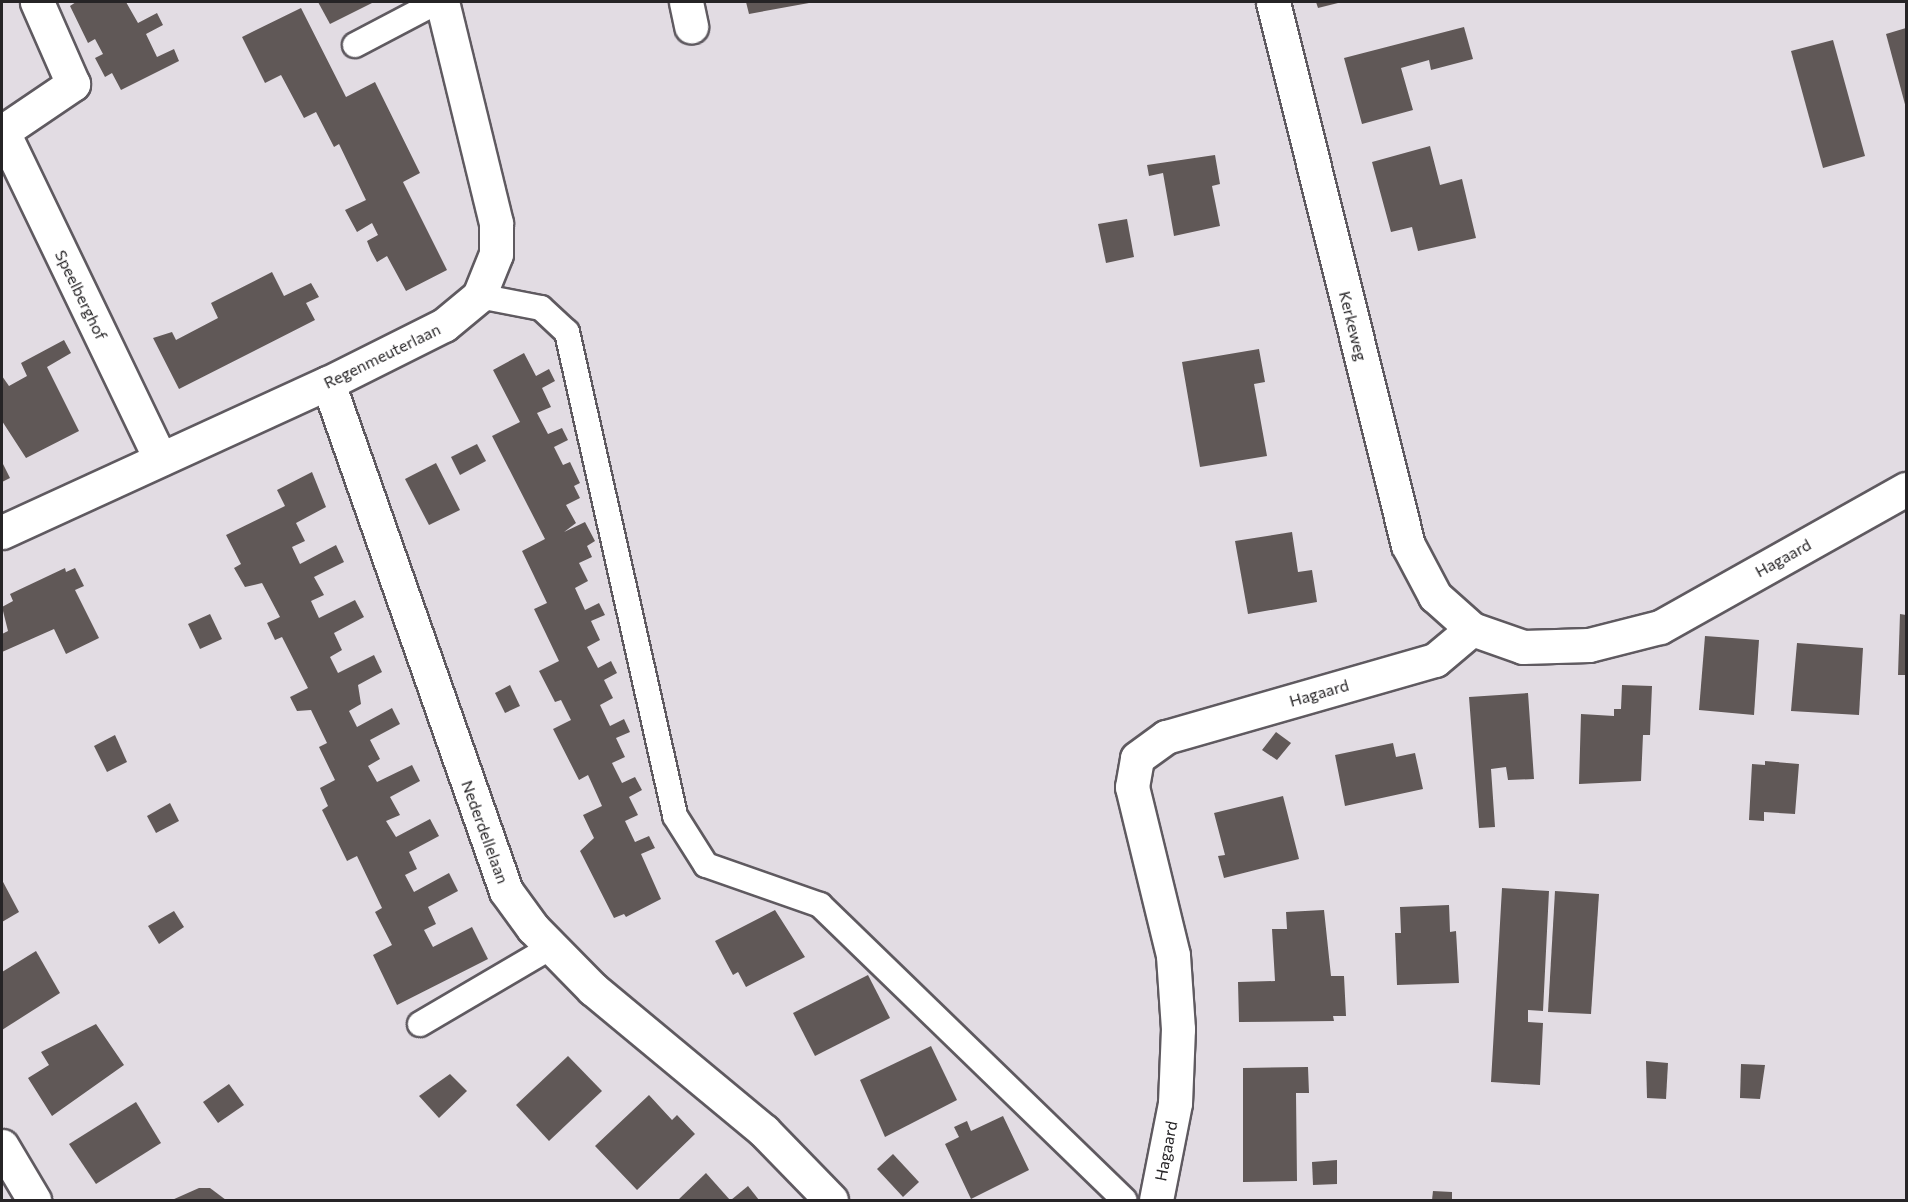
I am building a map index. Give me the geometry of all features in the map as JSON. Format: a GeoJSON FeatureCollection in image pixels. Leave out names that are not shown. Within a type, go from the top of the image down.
{"type":"FeatureCollection","features":[{"type":"Feature","properties":{"kind":"street","name":"Speelberghof"},"geometry":{"type":"LineString","coordinates":[[37,2],[73,84],[2,131],[160,459]]}},
{"type":"Feature","properties":{"kind":"street"},"geometry":{"type":"LineString","coordinates":[[440,2],[496,223],[496,254],[480,296]]}},
{"type":"Feature","properties":{"kind":"street","name":"Kerkeweg"},"geometry":{"type":"LineString","coordinates":[[1273,2],[1408,545],[1435,596],[1472,629]]}},
{"type":"Feature","properties":{"kind":"street","name":"Regenmeuterlaan"},"geometry":{"type":"LineString","coordinates":[[2,532],[328,383],[444,325],[480,296]]}},
{"type":"Feature","properties":{"kind":"street","name":"Nederdellelaan"},"geometry":{"type":"LineString","coordinates":[[328,383],[506,891],[551,947],[592,989],[764,1131],[831,1200]]}},
{"type":"Feature","properties":{"kind":"street","name":"Hagaard"},"geometry":{"type":"LineString","coordinates":[[1156,1200],[1175,1103],[1178,1029],[1173,955],[1132,786],[1137,758],[1166,737],[1435,660],[1472,629],[1523,647],[1589,645],[1660,627],[1906,489]]}},
{"type":"Feature","properties":{"kind":"street"},"geometry":{"type":"LineString","coordinates":[[2,1146],[34,1200]]}},
{"type":"Feature","properties":{"kind":"lane"},"geometry":{"type":"LineString","coordinates":[[355,45],[440,2]]}},
{"type":"Feature","properties":{"kind":"lane"},"geometry":{"type":"LineString","coordinates":[[480,296],[541,308],[567,332],[675,816],[706,865],[820,905],[1124,1200]]}},
{"type":"Feature","properties":{"kind":"lane"},"geometry":{"type":"LineString","coordinates":[[420,1024],[551,947]]}},
{"type":"Feature","properties":{"kind":"building"},"geometry":{"type":"Polygon","coordinates":[[[76,2],[126,2],[138,23],[157,13],[163,25],[146,34],[157,57],[174,49],[179,61],[121,90],[112,73],[105,77],[95,58],[103,54],[95,39],[88,43],[70,6],[76,2]]]}},
{"type":"Feature","properties":{"kind":"building"},"geometry":{"type":"Polygon","coordinates":[[[318,2],[374,2],[330,24],[318,2]]]}},
{"type":"Feature","properties":{"kind":"building"},"geometry":{"type":"Polygon","coordinates":[[[746,2],[809,2],[809,3],[749,14],[746,2]]]}},
{"type":"Feature","properties":{"kind":"building"},"geometry":{"type":"Polygon","coordinates":[[[1316,2],[1342,2],[1318,8],[1316,2]]]}},
{"type":"Feature","properties":{"kind":"building"},"geometry":{"type":"Polygon","coordinates":[[[301,8],[346,97],[375,82],[420,173],[403,182],[447,270],[406,291],[387,256],[377,262],[371,251],[367,241],[378,235],[372,223],[357,232],[345,210],[366,200],[339,144],[334,147],[316,112],[304,118],[281,75],[265,83],[242,37],[301,8]]]}},
{"type":"Feature","properties":{"kind":"building"},"geometry":{"type":"Polygon","coordinates":[[[1464,27],[1473,59],[1431,70],[1429,60],[1401,68],[1413,110],[1362,124],[1344,58],[1464,27]]]}},
{"type":"Feature","properties":{"kind":"building"},"geometry":{"type":"Polygon","coordinates":[[[1906,28],[1906,108],[1886,34],[1906,28]]]}},
{"type":"Feature","properties":{"kind":"building"},"geometry":{"type":"Polygon","coordinates":[[[1833,40],[1865,156],[1823,168],[1791,51],[1833,40]]]}},
{"type":"Feature","properties":{"kind":"building"},"geometry":{"type":"Polygon","coordinates":[[[1430,146],[1440,185],[1462,179],[1476,238],[1418,251],[1412,227],[1391,232],[1372,162],[1430,146]]]}},
{"type":"Feature","properties":{"kind":"building"},"geometry":{"type":"Polygon","coordinates":[[[1215,155],[1220,184],[1212,186],[1220,226],[1174,236],[1163,173],[1149,176],[1147,165],[1215,155]]]}},
{"type":"Feature","properties":{"kind":"building"},"geometry":{"type":"Polygon","coordinates":[[[1127,219],[1134,257],[1106,263],[1098,224],[1127,219]]]}},
{"type":"Feature","properties":{"kind":"building"},"geometry":{"type":"Polygon","coordinates":[[[272,272],[284,296],[311,283],[319,297],[306,303],[315,320],[179,389],[153,338],[172,332],[176,340],[218,318],[211,303],[272,272]]]}},
{"type":"Feature","properties":{"kind":"building"},"geometry":{"type":"Polygon","coordinates":[[[64,340],[71,353],[47,367],[79,431],[26,458],[2,421],[2,376],[9,386],[27,376],[21,363],[64,340]]]}},
{"type":"Feature","properties":{"kind":"building"},"geometry":{"type":"Polygon","coordinates":[[[1259,349],[1265,382],[1254,384],[1267,456],[1200,467],[1182,362],[1259,349]]]}},
{"type":"Feature","properties":{"kind":"building"},"geometry":{"type":"Polygon","coordinates":[[[524,353],[536,376],[549,369],[555,381],[542,388],[551,407],[537,413],[548,434],[562,428],[568,440],[554,447],[563,465],[570,462],[580,483],[574,486],[580,498],[566,505],[576,523],[564,532],[585,522],[595,541],[587,546],[592,557],[579,563],[588,581],[575,588],[585,610],[599,603],[605,615],[591,621],[600,640],[587,647],[598,668],[611,661],[617,673],[604,680],[613,698],[600,705],[610,726],[624,719],[630,732],[616,738],[625,757],[612,763],[622,783],[635,777],[642,790],[629,797],[638,815],[625,821],[635,842],[649,836],[655,848],[641,854],[661,899],[626,917],[624,914],[614,918],[580,851],[594,838],[583,815],[602,806],[588,775],[579,780],[553,729],[571,720],[561,700],[555,702],[539,671],[559,661],[534,609],[547,603],[522,551],[545,539],[492,436],[520,422],[493,370],[524,353]]]}},
{"type":"Feature","properties":{"kind":"building"},"geometry":{"type":"Polygon","coordinates":[[[477,444],[486,461],[460,475],[451,457],[477,444]]]}},
{"type":"Feature","properties":{"kind":"building"},"geometry":{"type":"Polygon","coordinates":[[[2,462],[10,478],[2,482],[2,462]]]}},
{"type":"Feature","properties":{"kind":"building"},"geometry":{"type":"Polygon","coordinates":[[[436,463],[460,510],[429,525],[405,479],[436,463]]]}},
{"type":"Feature","properties":{"kind":"building"},"geometry":{"type":"Polygon","coordinates":[[[312,472],[326,507],[296,523],[305,541],[292,547],[300,564],[336,545],[344,562],[314,577],[324,595],[311,601],[319,618],[355,600],[364,617],[334,633],[342,650],[330,657],[338,673],[374,655],[382,672],[358,685],[361,704],[349,711],[357,727],[392,708],[400,724],[370,740],[380,759],[368,766],[377,782],[412,765],[420,781],[390,797],[400,815],[386,821],[396,837],[430,819],[439,836],[409,852],[417,869],[405,875],[414,892],[449,873],[458,891],[428,907],[436,924],[424,930],[433,947],[472,927],[488,959],[397,1005],[373,955],[392,945],[375,912],[382,908],[357,856],[347,861],[322,810],[328,806],[320,788],[335,780],[319,747],[327,743],[311,710],[297,711],[290,697],[308,688],[282,637],[275,640],[267,623],[280,617],[262,583],[245,587],[234,568],[241,564],[226,535],[285,506],[277,490],[312,472]]]}},
{"type":"Feature","properties":{"kind":"building"},"geometry":{"type":"Polygon","coordinates":[[[1292,532],[1298,572],[1312,570],[1317,602],[1248,614],[1235,541],[1292,532]]]}},
{"type":"Feature","properties":{"kind":"building"},"geometry":{"type":"Polygon","coordinates":[[[65,568],[66,572],[75,568],[84,586],[75,590],[99,638],[66,654],[54,629],[2,652],[2,634],[8,631],[2,607],[13,601],[10,594],[65,568]]]}},
{"type":"Feature","properties":{"kind":"building"},"geometry":{"type":"Polygon","coordinates":[[[210,614],[222,639],[200,649],[188,624],[210,614]]]}},
{"type":"Feature","properties":{"kind":"building"},"geometry":{"type":"Polygon","coordinates":[[[1900,614],[1906,615],[1906,675],[1898,675],[1900,614]]]}},
{"type":"Feature","properties":{"kind":"building"},"geometry":{"type":"Polygon","coordinates":[[[1705,636],[1759,640],[1754,715],[1699,710],[1705,636]]]}},
{"type":"Feature","properties":{"kind":"building"},"geometry":{"type":"Polygon","coordinates":[[[1797,643],[1863,648],[1859,715],[1791,711],[1797,643]]]}},
{"type":"Feature","properties":{"kind":"building"},"geometry":{"type":"Polygon","coordinates":[[[510,685],[520,706],[505,713],[495,693],[510,685]]]}},
{"type":"Feature","properties":{"kind":"building"},"geometry":{"type":"Polygon","coordinates":[[[1622,685],[1652,686],[1650,735],[1643,735],[1641,781],[1579,784],[1581,714],[1614,716],[1614,709],[1621,709],[1622,685]]]}},
{"type":"Feature","properties":{"kind":"building"},"geometry":{"type":"Polygon","coordinates":[[[1528,693],[1534,779],[1508,780],[1506,767],[1491,769],[1495,827],[1479,828],[1469,697],[1528,693]]]}},
{"type":"Feature","properties":{"kind":"building"},"geometry":{"type":"Polygon","coordinates":[[[1276,732],[1291,743],[1277,760],[1262,750],[1276,732]]]}},
{"type":"Feature","properties":{"kind":"building"},"geometry":{"type":"Polygon","coordinates":[[[115,735],[127,762],[107,772],[94,746],[115,735]]]}},
{"type":"Feature","properties":{"kind":"building"},"geometry":{"type":"Polygon","coordinates":[[[1393,743],[1396,757],[1415,753],[1423,789],[1345,806],[1335,755],[1393,743]]]}},
{"type":"Feature","properties":{"kind":"building"},"geometry":{"type":"Polygon","coordinates":[[[1765,761],[1799,764],[1795,814],[1764,812],[1764,821],[1749,820],[1752,764],[1765,765],[1765,761]]]}},
{"type":"Feature","properties":{"kind":"building"},"geometry":{"type":"Polygon","coordinates":[[[1283,796],[1299,859],[1224,878],[1218,856],[1225,855],[1214,813],[1283,796]]]}},
{"type":"Feature","properties":{"kind":"building"},"geometry":{"type":"Polygon","coordinates":[[[170,803],[179,821],[156,833],[147,816],[170,803]]]}},
{"type":"Feature","properties":{"kind":"building"},"geometry":{"type":"Polygon","coordinates":[[[2,880],[19,912],[2,922],[2,880]]]}},
{"type":"Feature","properties":{"kind":"building"},"geometry":{"type":"Polygon","coordinates":[[[1502,888],[1549,891],[1543,1011],[1528,1010],[1528,1022],[1543,1023],[1540,1085],[1491,1082],[1502,888]]]}},
{"type":"Feature","properties":{"kind":"building"},"geometry":{"type":"Polygon","coordinates":[[[1555,891],[1599,894],[1591,1014],[1548,1012],[1555,891]]]}},
{"type":"Feature","properties":{"kind":"building"},"geometry":{"type":"Polygon","coordinates":[[[1449,905],[1450,932],[1456,931],[1459,983],[1397,985],[1395,933],[1401,933],[1400,907],[1449,905]]]}},
{"type":"Feature","properties":{"kind":"building"},"geometry":{"type":"Polygon","coordinates":[[[775,910],[805,957],[746,987],[738,972],[733,975],[715,941],[775,910]]]}},
{"type":"Feature","properties":{"kind":"building"},"geometry":{"type":"Polygon","coordinates":[[[1324,910],[1331,976],[1344,976],[1346,1016],[1333,1016],[1334,1021],[1239,1022],[1238,982],[1275,981],[1272,929],[1287,929],[1286,912],[1324,910]]]}},
{"type":"Feature","properties":{"kind":"building"},"geometry":{"type":"Polygon","coordinates":[[[174,911],[184,927],[159,944],[148,926],[174,911]]]}},
{"type":"Feature","properties":{"kind":"building"},"geometry":{"type":"Polygon","coordinates":[[[36,951],[60,993],[2,1030],[2,972],[36,951]]]}},
{"type":"Feature","properties":{"kind":"building"},"geometry":{"type":"Polygon","coordinates":[[[868,975],[890,1018],[815,1056],[793,1013],[868,975]]]}},
{"type":"Feature","properties":{"kind":"building"},"geometry":{"type":"Polygon","coordinates":[[[96,1024],[124,1065],[52,1116],[28,1078],[49,1065],[41,1052],[96,1024]]]}},
{"type":"Feature","properties":{"kind":"building"},"geometry":{"type":"Polygon","coordinates":[[[931,1046],[957,1100],[885,1137],[860,1080],[931,1046]]]}},
{"type":"Feature","properties":{"kind":"building"},"geometry":{"type":"Polygon","coordinates":[[[568,1056],[602,1091],[549,1141],[516,1105],[568,1056]]]}},
{"type":"Feature","properties":{"kind":"building"},"geometry":{"type":"Polygon","coordinates":[[[1646,1061],[1668,1063],[1666,1099],[1647,1098],[1646,1061]]]}},
{"type":"Feature","properties":{"kind":"building"},"geometry":{"type":"Polygon","coordinates":[[[1741,1064],[1765,1065],[1760,1099],[1740,1098],[1741,1064]]]}},
{"type":"Feature","properties":{"kind":"building"},"geometry":{"type":"Polygon","coordinates":[[[1308,1067],[1309,1093],[1296,1093],[1297,1181],[1243,1182],[1243,1068],[1308,1067]]]}},
{"type":"Feature","properties":{"kind":"building"},"geometry":{"type":"Polygon","coordinates":[[[450,1074],[467,1091],[439,1118],[419,1096],[450,1074]]]}},
{"type":"Feature","properties":{"kind":"building"},"geometry":{"type":"Polygon","coordinates":[[[229,1084],[244,1105],[218,1123],[203,1102],[229,1084]]]}},
{"type":"Feature","properties":{"kind":"building"},"geometry":{"type":"Polygon","coordinates":[[[649,1095],[672,1120],[677,1115],[695,1134],[637,1190],[595,1146],[649,1095]]]}},
{"type":"Feature","properties":{"kind":"building"},"geometry":{"type":"Polygon","coordinates":[[[136,1102],[161,1143],[96,1184],[69,1144],[136,1102]]]}},
{"type":"Feature","properties":{"kind":"building"},"geometry":{"type":"Polygon","coordinates":[[[1003,1116],[1029,1170],[971,1199],[945,1144],[959,1137],[954,1127],[967,1121],[971,1131],[1003,1116]]]}},
{"type":"Feature","properties":{"kind":"building"},"geometry":{"type":"Polygon","coordinates":[[[893,1154],[919,1182],[903,1197],[877,1169],[893,1154]]]}},
{"type":"Feature","properties":{"kind":"building"},"geometry":{"type":"Polygon","coordinates":[[[1337,1160],[1337,1184],[1313,1185],[1312,1162],[1337,1160]]]}},
{"type":"Feature","properties":{"kind":"building"},"geometry":{"type":"Polygon","coordinates":[[[706,1173],[730,1200],[678,1200],[706,1173]]]}},
{"type":"Feature","properties":{"kind":"building"},"geometry":{"type":"Polygon","coordinates":[[[748,1186],[759,1200],[731,1200],[748,1186]]]}},
{"type":"Feature","properties":{"kind":"building"},"geometry":{"type":"Polygon","coordinates":[[[199,1188],[210,1188],[226,1200],[172,1200],[199,1188]]]}},
{"type":"Feature","properties":{"kind":"building"},"geometry":{"type":"Polygon","coordinates":[[[1433,1191],[1452,1192],[1452,1200],[1432,1200],[1433,1191]]]}}]}
